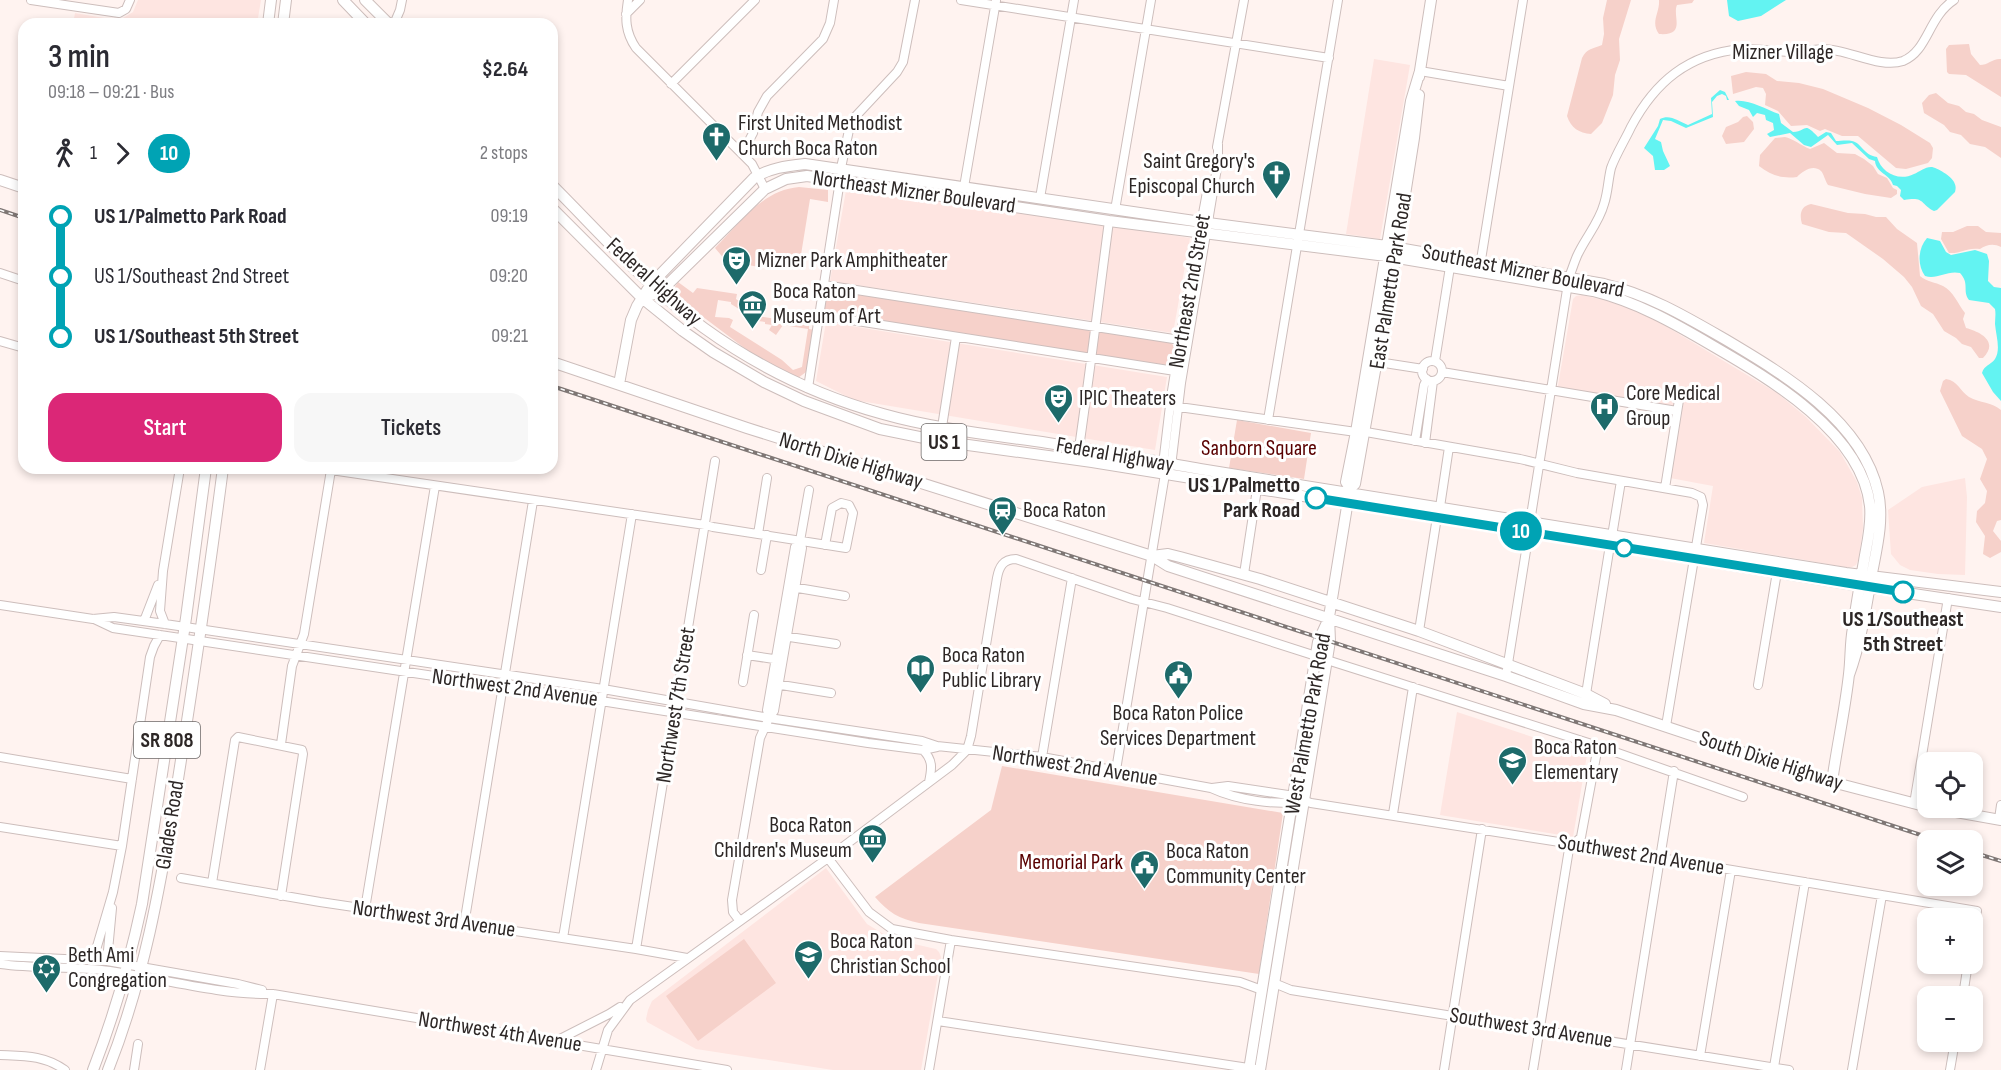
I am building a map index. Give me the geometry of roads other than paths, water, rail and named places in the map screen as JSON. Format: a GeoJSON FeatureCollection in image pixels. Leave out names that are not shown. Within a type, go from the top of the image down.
{"type":"FeatureCollection","features":[{"type":"Feature","properties":{"kind":"main road"},"geometry":{"type":"LineString","coordinates":[[269,18],[271,0]]}},
{"type":"Feature","properties":{"kind":"main road"},"geometry":{"type":"LineString","coordinates":[[284,18],[286,0]]}},
{"type":"Feature","properties":{"kind":"main road"},"geometry":{"type":"LineString","coordinates":[[343,0],[360,18]]}},
{"type":"Feature","properties":{"kind":"main road"},"geometry":{"type":"LineString","coordinates":[[364,0],[383,18]]}},
{"type":"Feature","properties":{"kind":"main road","name":"East Palmetto Park Road"},"geometry":{"type":"LineString","coordinates":[[1361,432],[1378,362],[1411,101],[1420,71],[1431,0]]}},
{"type":"Feature","properties":{"kind":"main road","name":"Northeast Mizner Boulevard"},"geometry":{"type":"LineString","coordinates":[[642,298],[651,284],[758,176],[782,167],[805,164],[1115,210],[1204,228]]}},
{"type":"Feature","properties":{"kind":"main road","name":"Northeast Mizner Boulevard"},"geometry":{"type":"LineString","coordinates":[[642,298],[660,292],[765,189],[795,177],[821,177],[1109,221],[1204,228],[1391,252]]}},
{"type":"Feature","properties":{"kind":"main road"},"geometry":{"type":"LineString","coordinates":[[0,180],[18,186]]}},
{"type":"Feature","properties":{"kind":"main road"},"geometry":{"type":"LineString","coordinates":[[943,196],[954,192],[971,194],[986,190]]}},
{"type":"Feature","properties":{"kind":"main road","name":"Federal Highway"},"geometry":{"type":"LineString","coordinates":[[558,191],[651,284],[690,318],[762,365],[808,388],[844,402],[942,427],[1079,448],[1257,489],[1349,494]]}},
{"type":"Feature","properties":{"kind":"main road"},"geometry":{"type":"LineString","coordinates":[[1011,206],[1014,203],[1040,198]]}},
{"type":"Feature","properties":{"kind":"main road","name":"Federal Highway"},"geometry":{"type":"LineString","coordinates":[[558,214],[642,298],[713,352],[782,392],[823,410],[880,429],[939,441],[1166,467],[1349,494],[1439,512],[1695,554],[1777,572],[2001,592]]}},
{"type":"Feature","properties":{"kind":"main road"},"geometry":{"type":"LineString","coordinates":[[710,224],[718,233]]}},
{"type":"Feature","properties":{"kind":"main road","name":"East Palmetto Park Road"},"geometry":{"type":"LineString","coordinates":[[1329,617],[1349,494],[1355,484],[1361,432],[1391,252]]}},
{"type":"Feature","properties":{"kind":"main road","name":"Southeast Mizner Boulevard"},"geometry":{"type":"LineString","coordinates":[[1391,252],[1450,267],[1480,268]]}},
{"type":"Feature","properties":{"kind":"main road","name":"Southeast Mizner Boulevard"},"geometry":{"type":"LineString","coordinates":[[1391,252],[1568,282],[1616,297],[1662,316],[1780,386],[1813,413],[1842,445],[1865,486],[1870,508],[1866,581],[1832,782]]}},
{"type":"Feature","properties":{"kind":"main road"},"geometry":{"type":"LineString","coordinates":[[619,384],[631,320],[642,298]]}},
{"type":"Feature","properties":{"kind":"main road","name":"North Dixie Highway"},"geometry":{"type":"LineString","coordinates":[[558,364],[747,428],[1152,556],[1168,566],[1329,617]]}},
{"type":"Feature","properties":{"kind":"main road"},"geometry":{"type":"LineString","coordinates":[[782,392],[808,388]]}},
{"type":"Feature","properties":{"kind":"main road"},"geometry":{"type":"LineString","coordinates":[[823,410],[828,404],[844,402]]}},
{"type":"Feature","properties":{"kind":"main road","name":"Glades Road"},"geometry":{"type":"LineString","coordinates":[[93,1070],[109,1028],[142,904],[205,474]]}},
{"type":"Feature","properties":{"kind":"main road","name":"Glades Road"},"geometry":{"type":"LineString","coordinates":[[108,1070],[141,972],[156,907],[201,635],[222,474]]}},
{"type":"Feature","properties":{"kind":"main road","name":"Federal Highway"},"geometry":{"type":"LineString","coordinates":[[1439,512],[1510,529],[1549,525],[1611,540]]}},
{"type":"Feature","properties":{"kind":"main road","name":"North Dixie Highway"},"geometry":{"type":"LineString","coordinates":[[1152,556],[1168,554],[1244,574],[1331,602]]}},
{"type":"Feature","properties":{"kind":"main road","name":"Federal Highway"},"geometry":{"type":"LineString","coordinates":[[1695,554],[1792,564],[1948,598],[2001,607]]}},
{"type":"Feature","properties":{"kind":"main road"},"geometry":{"type":"LineString","coordinates":[[1777,572],[1792,564]]}},
{"type":"Feature","properties":{"kind":"main road","name":"South Dixie Highway"},"geometry":{"type":"LineString","coordinates":[[1331,602],[1419,632],[1584,704],[1616,710],[1832,782],[1917,805]]}},
{"type":"Feature","properties":{"kind":"main road","name":"South Dixie Highway"},"geometry":{"type":"LineString","coordinates":[[1329,617],[1586,694],[1616,710]]}},
{"type":"Feature","properties":{"kind":"main road","name":"West Palmetto Park Road"},"geometry":{"type":"LineString","coordinates":[[1255,1069],[1269,1014],[1274,983],[1318,638],[1329,617]]}},
{"type":"Feature","properties":{"kind":"main road","name":"West Palmetto Park Road"},"geometry":{"type":"LineString","coordinates":[[1255,1069],[1262,990],[1297,800],[1327,660],[1330,641],[1329,617]]}},
{"type":"Feature","properties":{"kind":"main road","name":"South Dixie Highway"},"geometry":{"type":"LineString","coordinates":[[1983,816],[2000,819]]}},
{"type":"Feature","properties":{"kind":"main road"},"geometry":{"type":"LineString","coordinates":[[1267,964],[1270,978],[1274,983]]}},
{"type":"Feature","properties":{"kind":"main road"},"geometry":{"type":"LineString","coordinates":[[1262,990],[1266,995],[1269,1014]]}},
{"type":"Feature","properties":{"kind":"street"},"geometry":{"type":"LineString","coordinates":[[31,0],[119,13],[126,9],[130,0]]}},
{"type":"Feature","properties":{"kind":"street"},"geometry":{"type":"LineString","coordinates":[[397,18],[402,0]]}},
{"type":"Feature","properties":{"kind":"street"},"geometry":{"type":"LineString","coordinates":[[628,0],[626,25],[632,42],[752,164],[765,189]]}},
{"type":"Feature","properties":{"kind":"street"},"geometry":{"type":"LineString","coordinates":[[626,14],[640,0]]}},
{"type":"Feature","properties":{"kind":"street"},"geometry":{"type":"LineString","coordinates":[[671,84],[755,0]]}},
{"type":"Feature","properties":{"kind":"street"},"geometry":{"type":"LineString","coordinates":[[742,154],[753,133],[758,112],[766,96],[823,39],[830,23],[834,0]]}},
{"type":"Feature","properties":{"kind":"street"},"geometry":{"type":"LineString","coordinates":[[841,168],[849,130],[854,118],[897,72],[903,62],[915,0]]}},
{"type":"Feature","properties":{"kind":"street"},"geometry":{"type":"LineString","coordinates":[[961,0],[996,3],[1329,58]]}},
{"type":"Feature","properties":{"kind":"street"},"geometry":{"type":"LineString","coordinates":[[1040,198],[1074,0]]}},
{"type":"Feature","properties":{"kind":"street"},"geometry":{"type":"LineString","coordinates":[[1115,210],[1151,0]]}},
{"type":"Feature","properties":{"kind":"street","name":"Northeast 2nd Street"},"geometry":{"type":"LineString","coordinates":[[1116,770],[1166,467],[1172,458],[1173,406],[1244,0]]}},
{"type":"Feature","properties":{"kind":"street"},"geometry":{"type":"LineString","coordinates":[[1268,420],[1338,0]]}},
{"type":"Feature","properties":{"kind":"street"},"geometry":{"type":"LineString","coordinates":[[1480,268],[1523,0]]}},
{"type":"Feature","properties":{"kind":"street","name":"Mizner Village"},"geometry":{"type":"LineString","coordinates":[[1507,670],[1568,282],[1577,255],[1605,203],[1612,167],[1641,108],[1658,87],[1687,65],[1707,57],[1743,49],[1792,52],[1833,50],[1849,52],[1883,63],[1898,62],[1916,52],[1936,17],[1954,0]]}},
{"type":"Feature","properties":{"kind":"street"},"geometry":{"type":"LineString","coordinates":[[964,187],[996,3]]}},
{"type":"Feature","properties":{"kind":"street"},"geometry":{"type":"LineString","coordinates":[[1420,71],[1509,86]]}},
{"type":"Feature","properties":{"kind":"street"},"geometry":{"type":"LineString","coordinates":[[808,388],[840,180]]}},
{"type":"Feature","properties":{"kind":"street"},"geometry":{"type":"LineString","coordinates":[[1079,448],[1093,358],[1109,221]]}},
{"type":"Feature","properties":{"kind":"street"},"geometry":{"type":"LineString","coordinates":[[1435,361],[1450,267]]}},
{"type":"Feature","properties":{"kind":"street"},"geometry":{"type":"LineString","coordinates":[[0,273],[18,279]]}},
{"type":"Feature","properties":{"kind":"street"},"geometry":{"type":"LineString","coordinates":[[824,285],[1184,343]]}},
{"type":"Feature","properties":{"kind":"street"},"geometry":{"type":"LineString","coordinates":[[819,315],[1093,358],[1179,369]]}},
{"type":"Feature","properties":{"kind":"street"},"geometry":{"type":"LineString","coordinates":[[942,427],[956,337]]}},
{"type":"Feature","properties":{"kind":"street"},"geometry":{"type":"LineString","coordinates":[[0,340],[18,346]]}},
{"type":"Feature","properties":{"kind":"street"},"geometry":{"type":"LineString","coordinates":[[1415,441],[1424,385],[1430,380],[1439,378],[1442,372],[1442,366],[1435,361],[1426,363],[1423,369],[1424,375],[1430,380]]}},
{"type":"Feature","properties":{"kind":"street"},"geometry":{"type":"LineString","coordinates":[[1378,362],[1423,369]]}},
{"type":"Feature","properties":{"kind":"street"},"geometry":{"type":"LineString","coordinates":[[1442,372],[1677,411]]}},
{"type":"Feature","properties":{"kind":"street"},"geometry":{"type":"LineString","coordinates":[[1425,443],[1430,380]]}},
{"type":"Feature","properties":{"kind":"street"},"geometry":{"type":"LineString","coordinates":[[1665,488],[1679,400]]}},
{"type":"Feature","properties":{"kind":"street"},"geometry":{"type":"LineString","coordinates":[[1173,406],[1415,441],[1692,493],[1701,497],[1702,505],[1695,554],[1666,726]]}},
{"type":"Feature","properties":{"kind":"street"},"geometry":{"type":"LineString","coordinates":[[1419,632],[1449,447]]}},
{"type":"Feature","properties":{"kind":"street","name":"Northwest 7th Street"},"geometry":{"type":"LineString","coordinates":[[636,949],[715,461]]}},
{"type":"Feature","properties":{"kind":"street"},"geometry":{"type":"LineString","coordinates":[[165,624],[160,611],[163,570],[179,474]]}},
{"type":"Feature","properties":{"kind":"street"},"geometry":{"type":"LineString","coordinates":[[281,744],[292,666],[304,634],[330,474]]}},
{"type":"Feature","properties":{"kind":"street"},"geometry":{"type":"LineString","coordinates":[[357,474],[705,525],[763,535],[825,545],[846,548],[852,508],[845,504],[838,504],[832,508],[825,545]]}},
{"type":"Feature","properties":{"kind":"street"},"geometry":{"type":"LineString","coordinates":[[761,570],[767,478]]}},
{"type":"Feature","properties":{"kind":"street"},"geometry":{"type":"LineString","coordinates":[[1586,694],[1621,481]]}},
{"type":"Feature","properties":{"kind":"street"},"geometry":{"type":"LineString","coordinates":[[365,909],[435,486]]}},
{"type":"Feature","properties":{"kind":"street"},"geometry":{"type":"LineString","coordinates":[[1244,574],[1257,489]]}},
{"type":"Feature","properties":{"kind":"street"},"geometry":{"type":"LineString","coordinates":[[739,920],[734,912],[732,900],[760,738],[774,711],[776,684],[792,587],[802,548],[800,541],[808,490]]}},
{"type":"Feature","properties":{"kind":"street"},"geometry":{"type":"LineString","coordinates":[[464,925],[533,501]]}},
{"type":"Feature","properties":{"kind":"street"},"geometry":{"type":"LineString","coordinates":[[563,938],[632,514]]}},
{"type":"Feature","properties":{"kind":"street"},"geometry":{"type":"LineString","coordinates":[[556,1041],[609,1014],[630,1000],[828,858],[955,763],[967,750],[971,736],[999,568],[1007,560],[1016,559],[1316,656]]}},
{"type":"Feature","properties":{"kind":"street"},"geometry":{"type":"LineString","coordinates":[[144,621],[152,606],[163,570]]}},
{"type":"Feature","properties":{"kind":"street"},"geometry":{"type":"LineString","coordinates":[[1758,686],[1777,572]]}},
{"type":"Feature","properties":{"kind":"street"},"geometry":{"type":"LineString","coordinates":[[1042,757],[1072,578]]}},
{"type":"Feature","properties":{"kind":"street"},"geometry":{"type":"LineString","coordinates":[[792,587],[845,596]]}},
{"type":"Feature","properties":{"kind":"street"},"geometry":{"type":"LineString","coordinates":[[1914,804],[1948,598]]}},
{"type":"Feature","properties":{"kind":"street","name":"Northwest 2nd Avenue"},"geometry":{"type":"LineString","coordinates":[[0,605],[93,619],[114,617],[165,624],[183,632],[296,655],[764,727],[923,750],[938,746]]}},
{"type":"Feature","properties":{"kind":"street"},"geometry":{"type":"LineString","coordinates":[[743,682],[754,615]]}},
{"type":"Feature","properties":{"kind":"street","name":"Northwest 2nd Avenue"},"geometry":{"type":"LineString","coordinates":[[93,619],[113,628],[138,632],[160,635],[183,632]]}},
{"type":"Feature","properties":{"kind":"street"},"geometry":{"type":"LineString","coordinates":[[138,632],[147,640],[150,657]]}},
{"type":"Feature","properties":{"kind":"street"},"geometry":{"type":"LineString","coordinates":[[93,960],[122,846],[150,657],[160,635]]}},
{"type":"Feature","properties":{"kind":"street","name":"Northwest 2nd Avenue"},"geometry":{"type":"LineString","coordinates":[[201,635],[300,644],[603,689],[769,718],[922,741],[938,746],[1042,757],[1211,788],[1228,786],[1297,800]]}},
{"type":"Feature","properties":{"kind":"street"},"geometry":{"type":"LineString","coordinates":[[784,636],[836,644]]}},
{"type":"Feature","properties":{"kind":"street"},"geometry":{"type":"LineString","coordinates":[[747,655],[780,660]]}},
{"type":"Feature","properties":{"kind":"street"},"geometry":{"type":"LineString","coordinates":[[1327,660],[1598,746],[1743,796]]}},
{"type":"Feature","properties":{"kind":"street"},"geometry":{"type":"LineString","coordinates":[[776,684],[831,693]]}},
{"type":"Feature","properties":{"kind":"street"},"geometry":{"type":"LineString","coordinates":[[1393,814],[1413,687]]}},
{"type":"Feature","properties":{"kind":"street"},"geometry":{"type":"LineString","coordinates":[[212,883],[235,740],[238,737],[281,744],[302,750],[303,754],[281,896]]}},
{"type":"Feature","properties":{"kind":"street"},"geometry":{"type":"LineString","coordinates":[[1533,1070],[1569,849],[1581,837],[1598,746]]}},
{"type":"Feature","properties":{"kind":"street"},"geometry":{"type":"LineString","coordinates":[[923,750],[929,756],[932,764],[929,782]]}},
{"type":"Feature","properties":{"kind":"street"},"geometry":{"type":"LineString","coordinates":[[0,758],[132,779]]}},
{"type":"Feature","properties":{"kind":"street"},"geometry":{"type":"LineString","coordinates":[[1626,1070],[1674,771]]}},
{"type":"Feature","properties":{"kind":"street","name":"Southwest 2nd Avenue"},"geometry":{"type":"LineString","coordinates":[[1297,800],[1959,908]]}},
{"type":"Feature","properties":{"kind":"street"},"geometry":{"type":"LineString","coordinates":[[2000,819],[2001,806]]}},
{"type":"Feature","properties":{"kind":"street"},"geometry":{"type":"LineString","coordinates":[[0,827],[122,846]]}},
{"type":"Feature","properties":{"kind":"street"},"geometry":{"type":"LineString","coordinates":[[1444,1070],[1482,829]]}},
{"type":"Feature","properties":{"kind":"street"},"geometry":{"type":"LineString","coordinates":[[828,858],[864,906],[880,922],[901,932],[1240,982],[1262,990]]}},
{"type":"Feature","properties":{"kind":"street"},"geometry":{"type":"LineString","coordinates":[[1700,1056],[1731,870]]}},
{"type":"Feature","properties":{"kind":"street","name":"Northwest 3rd Avenue"},"geometry":{"type":"LineString","coordinates":[[181,878],[464,925],[687,958]]}},
{"type":"Feature","properties":{"kind":"street"},"geometry":{"type":"LineString","coordinates":[[1774,1067],[1805,882]]}},
{"type":"Feature","properties":{"kind":"street"},"geometry":{"type":"LineString","coordinates":[[107,961],[112,892]]}},
{"type":"Feature","properties":{"kind":"street"},"geometry":{"type":"LineString","coordinates":[[1852,1070],[1882,895]]}},
{"type":"Feature","properties":{"kind":"street"},"geometry":{"type":"LineString","coordinates":[[929,1070],[951,940]]}},
{"type":"Feature","properties":{"kind":"street","name":"Northwest 4th Avenue"},"geometry":{"type":"LineString","coordinates":[[0,956],[107,961],[126,969]]}},
{"type":"Feature","properties":{"kind":"street","name":"Northwest 4th Avenue"},"geometry":{"type":"LineString","coordinates":[[0,964],[126,969],[260,994],[273,994]]}},
{"type":"Feature","properties":{"kind":"street","name":"Northwest 4th Avenue"},"geometry":{"type":"LineString","coordinates":[[141,972],[238,984],[273,994],[727,1070]]}},
{"type":"Feature","properties":{"kind":"street","name":"Southwest 3rd Avenue"},"geometry":{"type":"LineString","coordinates":[[1274,983],[1292,990],[1789,1070]]}},
{"type":"Feature","properties":{"kind":"street"},"geometry":{"type":"LineString","coordinates":[[260,994],[269,1011]]}},
{"type":"Feature","properties":{"kind":"street"},"geometry":{"type":"LineString","coordinates":[[260,1070],[273,994]]}},
{"type":"Feature","properties":{"kind":"street"},"geometry":{"type":"LineString","coordinates":[[596,1070],[611,1024],[630,1000]]}},
{"type":"Feature","properties":{"kind":"street"},"geometry":{"type":"LineString","coordinates":[[938,1021],[1255,1069]]}},
{"type":"Feature","properties":{"kind":"street"},"geometry":{"type":"LineString","coordinates":[[134,1070],[138,1044]]}},
{"type":"Feature","properties":{"kind":"street"},"geometry":{"type":"LineString","coordinates":[[1950,1070],[1953,1052]]}},
{"type":"Feature","properties":{"kind":"street"},"geometry":{"type":"LineString","coordinates":[[0,1056],[40,1058],[53,1062],[65,1070]]}},
{"type":"Feature","properties":{"kind":"water"},"geometry":{"type":"Polygon","coordinates":[[[1727,0],[1786,0],[1761,16],[1738,21],[1729,16],[1727,0]]]}},
{"type":"Feature","properties":{"kind":"water"},"geometry":{"type":"Polygon","coordinates":[[[1720,90],[1725,92],[1729,100],[1722,94],[1717,96],[1712,102],[1713,117],[1686,128],[1663,120],[1655,139],[1661,142],[1670,166],[1664,170],[1655,170],[1653,156],[1644,148],[1660,119],[1671,118],[1688,125],[1712,114],[1711,98],[1720,90]]]}},
{"type":"Feature","properties":{"kind":"water"},"geometry":{"type":"Polygon","coordinates":[[[1735,101],[1751,103],[1779,114],[1781,123],[1793,132],[1807,128],[1818,137],[1826,132],[1831,133],[1836,141],[1855,142],[1869,154],[1877,157],[1886,171],[1896,176],[1908,176],[1934,167],[1953,180],[1955,192],[1934,211],[1922,201],[1904,200],[1900,196],[1901,190],[1893,185],[1875,161],[1869,159],[1852,143],[1837,145],[1828,135],[1811,147],[1804,145],[1790,133],[1770,137],[1767,134],[1774,130],[1773,123],[1766,120],[1765,115],[1757,113],[1753,117],[1749,110],[1739,106],[1735,101]]]}},
{"type":"Feature","properties":{"kind":"water"},"geometry":{"type":"Polygon","coordinates":[[[1927,238],[1940,241],[1946,252],[1951,255],[1975,250],[1987,254],[1988,281],[1994,287],[2001,288],[2001,401],[1982,373],[1984,368],[1995,359],[1998,351],[1995,309],[1989,303],[1969,300],[1965,281],[1960,273],[1925,276],[1922,272],[1920,257],[1927,238]]]}},
{"type":"Feature","properties":{"kind":"railway"},"geometry":{"type":"LineString","coordinates":[[0,210],[18,216]]}},
{"type":"Feature","properties":{"kind":"railway"},"geometry":{"type":"LineString","coordinates":[[558,388],[1917,834]]}},
{"type":"Feature","properties":{"kind":"railway"},"geometry":{"type":"LineString","coordinates":[[1983,855],[2001,861]]}},
{"type":"Feature","properties":{"kind":"place","name":"First United Methodist Church Boca Raton"},"geometry":{"type":"Point","coordinates":[717,162]}},
{"type":"Feature","properties":{"kind":"place","name":"Saint Gregory's Episcopal Church"},"geometry":{"type":"Point","coordinates":[1276,200]}},
{"type":"Feature","properties":{"kind":"place","name":"Mizner Park Amphitheater"},"geometry":{"type":"Point","coordinates":[736,286]}},
{"type":"Feature","properties":{"kind":"place","name":"Boca Raton Museum of Art"},"geometry":{"type":"Point","coordinates":[752,330]}},
{"type":"Feature","properties":{"kind":"place","name":"IPIC Theaters"},"geometry":{"type":"Point","coordinates":[1058,424]}},
{"type":"Feature","properties":{"kind":"place","name":"Core Medical Group"},"geometry":{"type":"Point","coordinates":[1605,432]}},
{"type":"Feature","properties":{"kind":"place","name":"US 1/Palmetto Park Road"},"geometry":{"type":"Point","coordinates":[1316,498]}},
{"type":"Feature","properties":{"kind":"place","name":"Boca Raton"},"geometry":{"type":"Point","coordinates":[1002,536]}},
{"type":"Feature","properties":{"kind":"place","name":"US 1/Southeast 5th Street"},"geometry":{"type":"Point","coordinates":[1903,592]}},
{"type":"Feature","properties":{"kind":"place","name":"Boca Raton Public Library"},"geometry":{"type":"Point","coordinates":[921,694]}},
{"type":"Feature","properties":{"kind":"place","name":"Boca Raton Police Services Department"},"geometry":{"type":"Point","coordinates":[1178,700]}},
{"type":"Feature","properties":{"kind":"place","name":"Boca Raton Elementary"},"geometry":{"type":"Point","coordinates":[1513,786]}},
{"type":"Feature","properties":{"kind":"place","name":"Boca Raton Children's Museum"},"geometry":{"type":"Point","coordinates":[873,864]}},
{"type":"Feature","properties":{"kind":"place","name":"Boca Raton Community Center"},"geometry":{"type":"Point","coordinates":[1145,890]}},
{"type":"Feature","properties":{"kind":"place","name":"Boca Raton Christian School"},"geometry":{"type":"Point","coordinates":[809,980]}},
{"type":"Feature","properties":{"kind":"place","name":"Beth Ami Congregation"},"geometry":{"type":"Point","coordinates":[47,994]}},
{"type":"Feature","properties":{"kind":"park label","name":"Sanborn Square"},"geometry":{"type":"Point","coordinates":[1259,448]}},
{"type":"Feature","properties":{"kind":"park label","name":"Memorial Park"},"geometry":{"type":"Point","coordinates":[1071,862]}}]}
